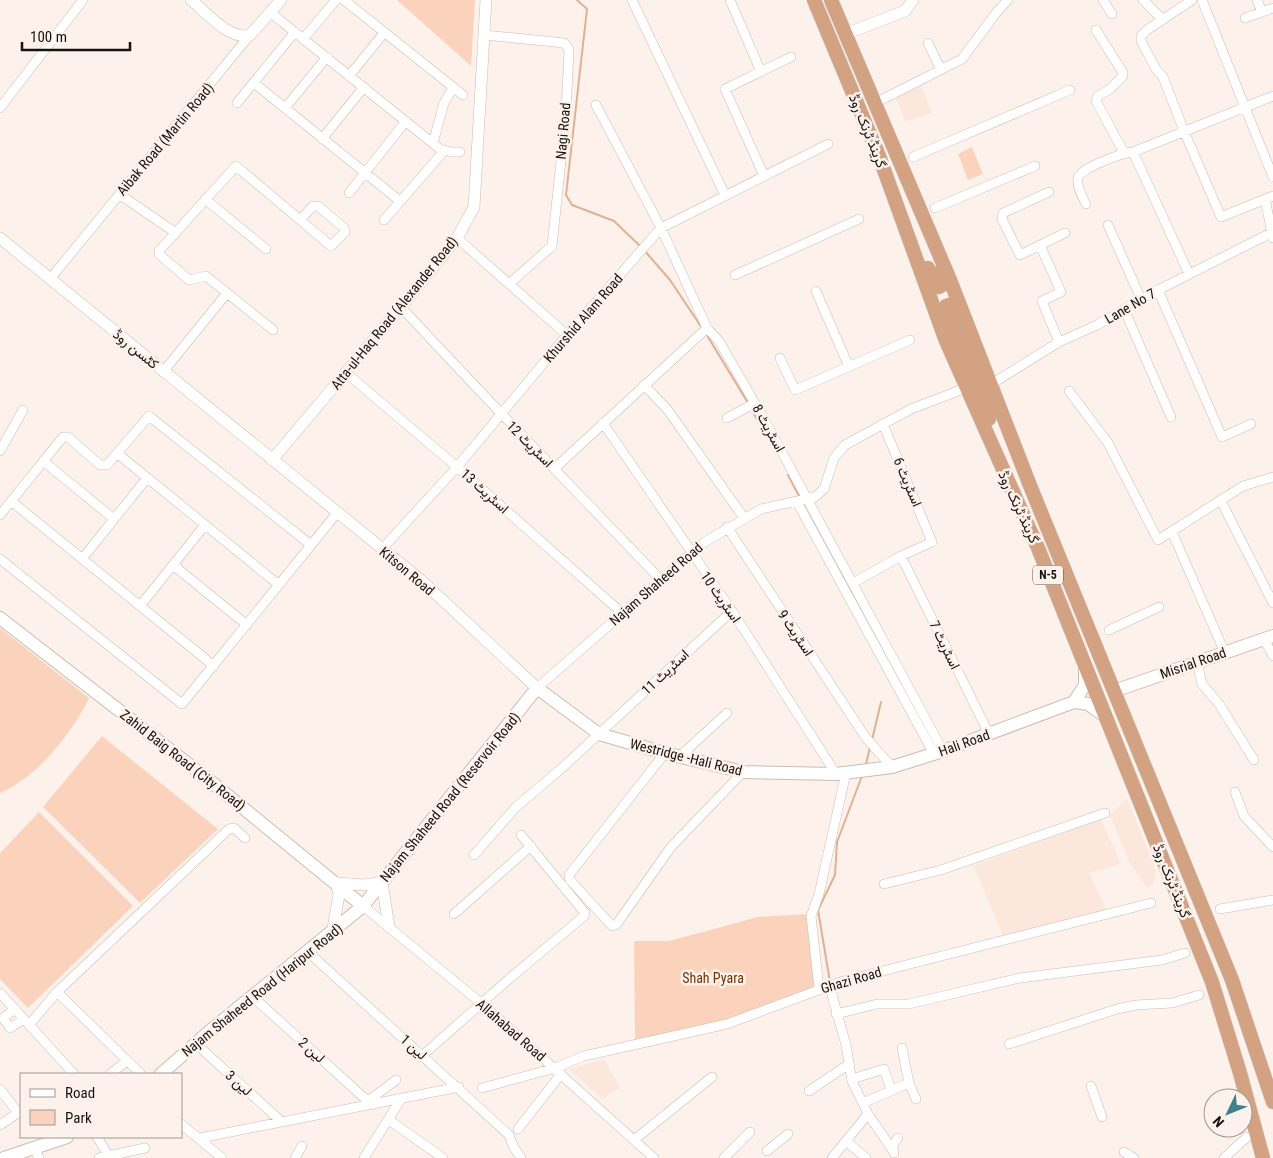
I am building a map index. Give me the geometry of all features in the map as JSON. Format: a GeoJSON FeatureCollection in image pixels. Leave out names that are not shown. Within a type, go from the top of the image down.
{"type":"FeatureCollection","features":[{"type":"Feature","properties":{"kind":"highway","name":"گرینڈ ٹرنک روڈ"},"geometry":{"type":"LineString","coordinates":[[814,0],[879,156],[946,341],[1024,516],[1212,982],[1240,1073],[1263,1158]]}},
{"type":"Feature","properties":{"kind":"highway","name":"گرینڈ ٹرنک روڈ"},"geometry":{"type":"LineString","coordinates":[[831,0],[913,192],[1232,980],[1273,1102]]}},
{"type":"Feature","properties":{"kind":"highway"},"geometry":{"type":"LineString","coordinates":[[879,156],[906,213],[935,284],[941,287],[944,282],[913,192]]}},
{"type":"Feature","properties":{"kind":"highway"},"geometry":{"type":"LineString","coordinates":[[971,337],[953,305],[946,306],[1024,516]]}},
{"type":"Feature","properties":{"kind":"highway"},"geometry":{"type":"LineString","coordinates":[[1258,1061],[1273,1111]]}},
{"type":"Feature","properties":{"kind":"highway"},"geometry":{"type":"LineString","coordinates":[[1240,1073],[1272,1158]]}},
{"type":"Feature","properties":{"kind":"main road","name":"Zahid Baig Road (City Road)"},"geometry":{"type":"LineString","coordinates":[[0,618],[210,780],[363,906]]}},
{"type":"Feature","properties":{"kind":"main road","name":"Misrial Road"},"geometry":{"type":"LineString","coordinates":[[1114,691],[1269,638]]}},
{"type":"Feature","properties":{"kind":"main road"},"geometry":{"type":"LineString","coordinates":[[1085,669],[1083,690],[1074,702],[1088,704],[1104,716]]}},
{"type":"Feature","properties":{"kind":"main road","name":"Westridge -Hali Road"},"geometry":{"type":"LineString","coordinates":[[537,688],[599,734],[664,753],[743,772],[844,773]]}},
{"type":"Feature","properties":{"kind":"main road","name":"Najam Shaheed Road (Reservoir Road)"},"geometry":{"type":"LineString","coordinates":[[363,906],[537,688]]}},
{"type":"Feature","properties":{"kind":"main road","name":"Hali Road"},"geometry":{"type":"LineString","coordinates":[[844,773],[875,771],[892,767],[939,752],[1074,702]]}},
{"type":"Feature","properties":{"kind":"main road","name":"Najam Shaheed Road (Haripur Road)"},"geometry":{"type":"LineString","coordinates":[[162,1073],[252,996],[332,934],[363,906]]}},
{"type":"Feature","properties":{"kind":"main road"},"geometry":{"type":"LineString","coordinates":[[4,1158],[36,1153],[64,1138]]}},
{"type":"Feature","properties":{"kind":"street"},"geometry":{"type":"LineString","coordinates":[[0,108],[83,0]]}},
{"type":"Feature","properties":{"kind":"street"},"geometry":{"type":"LineString","coordinates":[[191,0],[229,31],[241,36],[250,35]]}},
{"type":"Feature","properties":{"kind":"street","name":"Aibak Road (Martin Road)"},"geometry":{"type":"LineString","coordinates":[[50,279],[250,35],[281,0]]}},
{"type":"Feature","properties":{"kind":"street"},"geometry":{"type":"LineString","coordinates":[[304,39],[336,0]]}},
{"type":"Feature","properties":{"kind":"street"},"geometry":{"type":"LineString","coordinates":[[344,0],[463,95]]}},
{"type":"Feature","properties":{"kind":"street","name":"Atta-ul-Haq Road (Alexander Road)"},"geometry":{"type":"LineString","coordinates":[[272,460],[457,238],[474,207],[486,0]]}},
{"type":"Feature","properties":{"kind":"street"},"geometry":{"type":"LineString","coordinates":[[632,0],[725,195]]}},
{"type":"Feature","properties":{"kind":"street"},"geometry":{"type":"LineString","coordinates":[[730,0],[761,72]]}},
{"type":"Feature","properties":{"kind":"street"},"geometry":{"type":"LineString","coordinates":[[845,34],[905,11],[913,0]]}},
{"type":"Feature","properties":{"kind":"street"},"geometry":{"type":"LineString","coordinates":[[875,103],[962,59],[1008,0]]}},
{"type":"Feature","properties":{"kind":"street"},"geometry":{"type":"LineString","coordinates":[[1103,0],[1112,14]]}},
{"type":"Feature","properties":{"kind":"street"},"geometry":{"type":"LineString","coordinates":[[1144,0],[1162,20]]}},
{"type":"Feature","properties":{"kind":"street"},"geometry":{"type":"LineString","coordinates":[[1192,0],[1143,33],[1141,41],[1156,69],[1163,77],[1184,132],[1221,217],[1269,198],[1273,234]]}},
{"type":"Feature","properties":{"kind":"street"},"geometry":{"type":"LineString","coordinates":[[1202,0],[1273,177]]}},
{"type":"Feature","properties":{"kind":"street"},"geometry":{"type":"LineString","coordinates":[[1257,0],[1262,12]]}},
{"type":"Feature","properties":{"kind":"street"},"geometry":{"type":"LineString","coordinates":[[1245,18],[1273,8]]}},
{"type":"Feature","properties":{"kind":"street"},"geometry":{"type":"LineString","coordinates":[[271,12],[433,143],[444,151],[460,152]]}},
{"type":"Feature","properties":{"kind":"street"},"geometry":{"type":"LineString","coordinates":[[1096,30],[1123,73],[1121,78],[1098,96],[1096,101],[1128,153],[1189,274]]}},
{"type":"Feature","properties":{"kind":"street"},"geometry":{"type":"LineString","coordinates":[[237,103],[295,32]]}},
{"type":"Feature","properties":{"kind":"street"},"geometry":{"type":"LineString","coordinates":[[349,76],[384,33]]}},
{"type":"Feature","properties":{"kind":"street","name":"Nagi Road"},"geometry":{"type":"LineString","coordinates":[[484,35],[564,43],[569,48],[566,113],[552,246],[510,283]]}},
{"type":"Feature","properties":{"kind":"street"},"geometry":{"type":"LineString","coordinates":[[928,43],[941,70]]}},
{"type":"Feature","properties":{"kind":"street"},"geometry":{"type":"LineString","coordinates":[[285,108],[327,57]]}},
{"type":"Feature","properties":{"kind":"street"},"geometry":{"type":"LineString","coordinates":[[764,176],[724,92],[725,89],[791,57]]}},
{"type":"Feature","properties":{"kind":"street"},"geometry":{"type":"LineString","coordinates":[[254,83],[400,201]]}},
{"type":"Feature","properties":{"kind":"street"},"geometry":{"type":"LineString","coordinates":[[322,139],[364,87]]}},
{"type":"Feature","properties":{"kind":"street"},"geometry":{"type":"LineString","coordinates":[[433,143],[444,103],[453,88]]}},
{"type":"Feature","properties":{"kind":"street"},"geometry":{"type":"LineString","coordinates":[[913,158],[1070,90]]}},
{"type":"Feature","properties":{"kind":"street"},"geometry":{"type":"LineString","coordinates":[[1086,204],[1078,182],[1078,176],[1084,171],[1273,96]]}},
{"type":"Feature","properties":{"kind":"street","name":"اسٹریٹ 8"},"geometry":{"type":"LineString","coordinates":[[596,105],[661,228],[704,331],[719,341],[751,405],[808,500],[853,583],[939,752]]}},
{"type":"Feature","properties":{"kind":"street"},"geometry":{"type":"LineString","coordinates":[[349,193],[406,122]]}},
{"type":"Feature","properties":{"kind":"street","name":"Khurshid Alam Road"},"geometry":{"type":"LineString","coordinates":[[382,550],[457,467],[567,335],[661,228],[828,144]]}},
{"type":"Feature","properties":{"kind":"street"},"geometry":{"type":"LineString","coordinates":[[384,220],[444,151]]}},
{"type":"Feature","properties":{"kind":"street"},"geometry":{"type":"LineString","coordinates":[[274,330],[203,275],[189,280],[159,254],[205,199],[236,166],[331,246],[345,232],[344,228],[318,206],[313,206],[301,220]]}},
{"type":"Feature","properties":{"kind":"street"},"geometry":{"type":"LineString","coordinates":[[935,208],[1035,166]]}},
{"type":"Feature","properties":{"kind":"street"},"geometry":{"type":"LineString","coordinates":[[1049,192],[1003,214],[1002,217],[1020,255],[1065,234]]}},
{"type":"Feature","properties":{"kind":"street"},"geometry":{"type":"LineString","coordinates":[[119,194],[176,233]]}},
{"type":"Feature","properties":{"kind":"street"},"geometry":{"type":"LineString","coordinates":[[205,199],[266,248]]}},
{"type":"Feature","properties":{"kind":"street"},"geometry":{"type":"LineString","coordinates":[[735,275],[859,218]]}},
{"type":"Feature","properties":{"kind":"street"},"geometry":{"type":"LineString","coordinates":[[1108,224],[1142,299]]}},
{"type":"Feature","properties":{"kind":"street","name":"Lane No 7"},"geometry":{"type":"LineString","coordinates":[[990,385],[1059,342],[1097,324],[1189,274],[1273,234]]}},
{"type":"Feature","properties":{"kind":"street","name":"کٹسن روڈ"},"geometry":{"type":"LineString","coordinates":[[0,238],[272,460]]}},
{"type":"Feature","properties":{"kind":"street"},"geometry":{"type":"LineString","coordinates":[[457,238],[567,335]]}},
{"type":"Feature","properties":{"kind":"street"},"geometry":{"type":"LineString","coordinates":[[1040,246],[1061,292],[1042,301],[1059,342]]}},
{"type":"Feature","properties":{"kind":"street"},"geometry":{"type":"LineString","coordinates":[[1158,290],[1222,437],[1251,424]]}},
{"type":"Feature","properties":{"kind":"street"},"geometry":{"type":"LineString","coordinates":[[816,291],[849,367]]}},
{"type":"Feature","properties":{"kind":"street"},"geometry":{"type":"LineString","coordinates":[[163,372],[228,293]]}},
{"type":"Feature","properties":{"kind":"street","name":"اسٹریٹ 12"},"geometry":{"type":"LineString","coordinates":[[401,307],[501,415],[555,468],[661,580]]}},
{"type":"Feature","properties":{"kind":"street"},"geometry":{"type":"LineString","coordinates":[[1124,309],[1171,417]]}},
{"type":"Feature","properties":{"kind":"street"},"geometry":{"type":"LineString","coordinates":[[555,468],[704,331]]}},
{"type":"Feature","properties":{"kind":"street"},"geometry":{"type":"LineString","coordinates":[[780,358],[795,390],[910,340]]}},
{"type":"Feature","properties":{"kind":"street","name":"اسٹریٹ 13"},"geometry":{"type":"LineString","coordinates":[[345,372],[457,467],[622,613]]}},
{"type":"Feature","properties":{"kind":"street"},"geometry":{"type":"LineString","coordinates":[[644,385],[667,409],[744,518]]}},
{"type":"Feature","properties":{"kind":"street"},"geometry":{"type":"LineString","coordinates":[[808,500],[824,489],[831,464],[839,450],[883,424],[934,399],[966,388]]}},
{"type":"Feature","properties":{"kind":"street"},"geometry":{"type":"LineString","coordinates":[[1069,391],[1108,443],[1158,540],[1243,486],[1273,477]]}},
{"type":"Feature","properties":{"kind":"street"},"geometry":{"type":"LineString","coordinates":[[728,418],[751,405]]}},
{"type":"Feature","properties":{"kind":"street"},"geometry":{"type":"LineString","coordinates":[[0,451],[23,410]]}},
{"type":"Feature","properties":{"kind":"street"},"geometry":{"type":"LineString","coordinates":[[0,515],[65,436],[100,464],[107,465],[118,454],[147,416],[151,416],[311,545]]}},
{"type":"Feature","properties":{"kind":"street","name":"اسٹریٹ 10"},"geometry":{"type":"LineString","coordinates":[[603,422],[691,554],[844,773]]}},
{"type":"Feature","properties":{"kind":"street","name":"اسٹریٹ 6"},"geometry":{"type":"LineString","coordinates":[[883,424],[932,540],[928,546],[901,556]]}},
{"type":"Feature","properties":{"kind":"street"},"geometry":{"type":"LineString","coordinates":[[118,454],[279,585]]}},
{"type":"Feature","properties":{"kind":"street","name":"Kitson Road"},"geometry":{"type":"LineString","coordinates":[[272,460],[422,581],[537,688]]}},
{"type":"Feature","properties":{"kind":"street"},"geometry":{"type":"LineString","coordinates":[[43,461],[114,520]]}},
{"type":"Feature","properties":{"kind":"street"},"geometry":{"type":"LineString","coordinates":[[82,559],[147,478]]}},
{"type":"Feature","properties":{"kind":"street","name":"Najam Shaheed Road"},"geometry":{"type":"LineString","coordinates":[[537,688],[691,554],[727,527],[761,509],[808,500]]}},
{"type":"Feature","properties":{"kind":"street"},"geometry":{"type":"LineString","coordinates":[[11,501],[214,666]]}},
{"type":"Feature","properties":{"kind":"street"},"geometry":{"type":"LineString","coordinates":[[1221,501],[1273,603]]}},
{"type":"Feature","properties":{"kind":"street"},"geometry":{"type":"LineString","coordinates":[[794,503],[939,752]]}},
{"type":"Feature","properties":{"kind":"street"},"geometry":{"type":"LineString","coordinates":[[0,559],[180,704],[184,704],[337,513]]}},
{"type":"Feature","properties":{"kind":"street"},"geometry":{"type":"LineString","coordinates":[[140,606],[205,525]]}},
{"type":"Feature","properties":{"kind":"street","name":"اسٹریٹ 9"},"geometry":{"type":"LineString","coordinates":[[727,527],[866,738],[892,767]]}},
{"type":"Feature","properties":{"kind":"street"},"geometry":{"type":"LineString","coordinates":[[1172,532],[1225,653]]}},
{"type":"Feature","properties":{"kind":"street"},"geometry":{"type":"LineString","coordinates":[[853,583],[901,556]]}},
{"type":"Feature","properties":{"kind":"street","name":"اسٹریٹ 7"},"geometry":{"type":"LineString","coordinates":[[901,556],[989,734]]}},
{"type":"Feature","properties":{"kind":"street"},"geometry":{"type":"LineString","coordinates":[[173,565],[247,625]]}},
{"type":"Feature","properties":{"kind":"street"},"geometry":{"type":"LineString","coordinates":[[1109,630],[1159,607]]}},
{"type":"Feature","properties":{"kind":"street","name":"اسٹریٹ 11"},"geometry":{"type":"LineString","coordinates":[[474,855],[516,807],[599,734],[732,611]]}},
{"type":"Feature","properties":{"kind":"street"},"geometry":{"type":"LineString","coordinates":[[1269,638],[1273,656]]}},
{"type":"Feature","properties":{"kind":"street"},"geometry":{"type":"LineString","coordinates":[[1197,662],[1202,684],[1219,704],[1254,760]]}},
{"type":"Feature","properties":{"kind":"street"},"geometry":{"type":"LineString","coordinates":[[679,757],[727,713]]}},
{"type":"Feature","properties":{"kind":"street"},"geometry":{"type":"LineString","coordinates":[[664,753],[569,875],[570,880],[612,926],[616,925],[671,847],[743,772]]}},
{"type":"Feature","properties":{"kind":"street"},"geometry":{"type":"LineString","coordinates":[[819,988],[811,916],[819,894],[844,773]]}},
{"type":"Feature","properties":{"kind":"street"},"geometry":{"type":"LineString","coordinates":[[1234,792],[1244,816],[1273,848]]}},
{"type":"Feature","properties":{"kind":"street"},"geometry":{"type":"LineString","coordinates":[[884,884],[941,870],[1105,813]]}},
{"type":"Feature","properties":{"kind":"street"},"geometry":{"type":"LineString","coordinates":[[15,1010],[3,1018],[3,1025],[10,1028],[26,1022],[229,829],[234,828],[246,838]]}},
{"type":"Feature","properties":{"kind":"street"},"geometry":{"type":"LineString","coordinates":[[423,1055],[584,916],[585,913],[522,835]]}},
{"type":"Feature","properties":{"kind":"street"},"geometry":{"type":"LineString","coordinates":[[454,914],[531,846]]}},
{"type":"Feature","properties":{"kind":"street"},"geometry":{"type":"LineString","coordinates":[[332,934],[339,895],[337,883],[365,885],[382,882],[389,926]]}},
{"type":"Feature","properties":{"kind":"street"},"geometry":{"type":"LineString","coordinates":[[1220,909],[1273,900]]}},
{"type":"Feature","properties":{"kind":"street","name":"Ghazi Road"},"geometry":{"type":"LineString","coordinates":[[482,1088],[558,1071],[584,1056],[727,1024],[819,988],[1151,904]]}},
{"type":"Feature","properties":{"kind":"street","name":"Allahabad Road"},"geometry":{"type":"LineString","coordinates":[[363,906],[481,1003],[654,1158]]}},
{"type":"Feature","properties":{"kind":"street","name":"لین 1"},"geometry":{"type":"LineString","coordinates":[[308,952],[509,1134],[520,1158]]}},
{"type":"Feature","properties":{"kind":"street"},"geometry":{"type":"LineString","coordinates":[[836,1014],[877,1004],[909,1004],[1020,978],[1162,960],[1185,953]]}},
{"type":"Feature","properties":{"kind":"street"},"geometry":{"type":"LineString","coordinates":[[831,985],[852,1079],[868,1114],[893,1155]]}},
{"type":"Feature","properties":{"kind":"street"},"geometry":{"type":"LineString","coordinates":[[57,992],[140,1073]]}},
{"type":"Feature","properties":{"kind":"street"},"geometry":{"type":"LineString","coordinates":[[0,994],[72,1073]]}},
{"type":"Feature","properties":{"kind":"street","name":"لین 2"},"geometry":{"type":"LineString","coordinates":[[252,996],[370,1103]]}},
{"type":"Feature","properties":{"kind":"street"},"geometry":{"type":"LineString","coordinates":[[1009,1044],[1117,1009],[1136,1005],[1172,1003],[1199,996]]}},
{"type":"Feature","properties":{"kind":"street","name":"لین 3"},"geometry":{"type":"LineString","coordinates":[[196,1044],[282,1122]]}},
{"type":"Feature","properties":{"kind":"street"},"geometry":{"type":"LineString","coordinates":[[902,1048],[909,1082],[916,1100]]}},
{"type":"Feature","properties":{"kind":"street"},"geometry":{"type":"LineString","coordinates":[[111,1073],[127,1061]]}},
{"type":"Feature","properties":{"kind":"street"},"geometry":{"type":"LineString","coordinates":[[809,1091],[849,1064]]}},
{"type":"Feature","properties":{"kind":"street"},"geometry":{"type":"LineString","coordinates":[[852,1079],[884,1069],[891,1090]]}},
{"type":"Feature","properties":{"kind":"street"},"geometry":{"type":"LineString","coordinates":[[518,1129],[558,1071]]}},
{"type":"Feature","properties":{"kind":"street"},"geometry":{"type":"LineString","coordinates":[[634,1140],[712,1078]]}},
{"type":"Feature","properties":{"kind":"street"},"geometry":{"type":"LineString","coordinates":[[370,1103],[396,1080]]}},
{"type":"Feature","properties":{"kind":"street"},"geometry":{"type":"LineString","coordinates":[[863,1102],[909,1082]]}},
{"type":"Feature","properties":{"kind":"street"},"geometry":{"type":"LineString","coordinates":[[1091,1086],[1102,1117]]}},
{"type":"Feature","properties":{"kind":"street"},"geometry":{"type":"LineString","coordinates":[[200,1138],[459,1087]]}},
{"type":"Feature","properties":{"kind":"street"},"geometry":{"type":"LineString","coordinates":[[0,1089],[20,1112],[0,1125]]}},
{"type":"Feature","properties":{"kind":"street"},"geometry":{"type":"LineString","coordinates":[[364,1158],[401,1099]]}},
{"type":"Feature","properties":{"kind":"street"},"geometry":{"type":"LineString","coordinates":[[832,1158],[868,1114]]}},
{"type":"Feature","properties":{"kind":"street"},"geometry":{"type":"LineString","coordinates":[[389,1120],[443,1158]]}},
{"type":"Feature","properties":{"kind":"street"},"geometry":{"type":"LineString","coordinates":[[182,1125],[222,1158]]}},
{"type":"Feature","properties":{"kind":"street"},"geometry":{"type":"LineString","coordinates":[[724,1158],[750,1132]]}},
{"type":"Feature","properties":{"kind":"street"},"geometry":{"type":"LineString","coordinates":[[767,1151],[788,1134]]}},
{"type":"Feature","properties":{"kind":"street"},"geometry":{"type":"LineString","coordinates":[[97,1138],[106,1157],[145,1148]]}},
{"type":"Feature","properties":{"kind":"street"},"geometry":{"type":"LineString","coordinates":[[893,1155],[893,1145],[898,1138]]}},
{"type":"Feature","properties":{"kind":"street"},"geometry":{"type":"LineString","coordinates":[[1224,1158],[1246,1138]]}},
{"type":"Feature","properties":{"kind":"street"},"geometry":{"type":"LineString","coordinates":[[846,1141],[866,1158]]}},
{"type":"Feature","properties":{"kind":"street"},"geometry":{"type":"LineString","coordinates":[[295,1158],[302,1146]]}},
{"type":"Feature","properties":{"kind":"street"},"geometry":{"type":"LineString","coordinates":[[1124,1152],[1134,1158]]}},
{"type":"Feature","properties":{"kind":"shaded area"},"geometry":{"type":"Polygon","coordinates":[[[921,85],[932,113],[905,122],[895,96],[921,85]]]}},
{"type":"Feature","properties":{"kind":"shaded area"},"geometry":{"type":"Polygon","coordinates":[[[1127,798],[1156,870],[1154,884],[1147,888],[1129,862],[1110,815],[1127,798]]]}},
{"type":"Feature","properties":{"kind":"shaded area"},"geometry":{"type":"Polygon","coordinates":[[[1101,819],[1121,864],[1089,873],[1108,913],[1004,937],[973,866],[1101,819]]]}},
{"type":"Feature","properties":{"kind":"shaded area"},"geometry":{"type":"Polygon","coordinates":[[[604,1059],[620,1088],[602,1099],[569,1069],[604,1059]]]}},
{"type":"Feature","properties":{"kind":"green space"},"geometry":{"type":"Polygon","coordinates":[[[397,0],[475,0],[471,66],[397,0]]]}},
{"type":"Feature","properties":{"kind":"green space"},"geometry":{"type":"Polygon","coordinates":[[[972,147],[983,174],[968,180],[958,154],[972,147]]]}},
{"type":"Feature","properties":{"kind":"green space"},"geometry":{"type":"Polygon","coordinates":[[[0,628],[89,698],[73,726],[40,766],[14,786],[0,793],[0,628]]]}},
{"type":"Feature","properties":{"kind":"green space"},"geometry":{"type":"Polygon","coordinates":[[[102,736],[218,829],[140,903],[43,807],[102,736]]]}},
{"type":"Feature","properties":{"kind":"green space"},"geometry":{"type":"Polygon","coordinates":[[[39,812],[133,906],[28,1008],[0,979],[0,853],[39,812]]]}},
{"type":"Feature","properties":{"kind":"green space","name":"Shah Pyara"},"geometry":{"type":"Polygon","coordinates":[[[808,914],[819,988],[727,1024],[635,1044],[634,941],[669,941],[758,917],[808,914]]]}},
{"type":"Feature","properties":{"kind":"waterway"},"geometry":{"type":"LineString","coordinates":[[577,0],[587,9],[566,195],[572,205],[614,221],[641,247]]}},
{"type":"Feature","properties":{"kind":"waterway"},"geometry":{"type":"LineString","coordinates":[[644,250],[670,280],[702,328]]}},
{"type":"Feature","properties":{"kind":"waterway"},"geometry":{"type":"LineString","coordinates":[[705,332],[748,403]]}},
{"type":"Feature","properties":{"kind":"waterway"},"geometry":{"type":"LineString","coordinates":[[751,409],[765,433]]}},
{"type":"Feature","properties":{"kind":"waterway"},"geometry":{"type":"LineString","coordinates":[[788,475],[799,496]]}},
{"type":"Feature","properties":{"kind":"waterway"},"geometry":{"type":"LineString","coordinates":[[872,740],[881,702]]}},
{"type":"Feature","properties":{"kind":"waterway"},"geometry":{"type":"LineString","coordinates":[[866,764],[870,747]]}},
{"type":"Feature","properties":{"kind":"waterway"},"geometry":{"type":"LineString","coordinates":[[830,982],[818,910],[835,875],[837,842],[862,776]]}}]}
